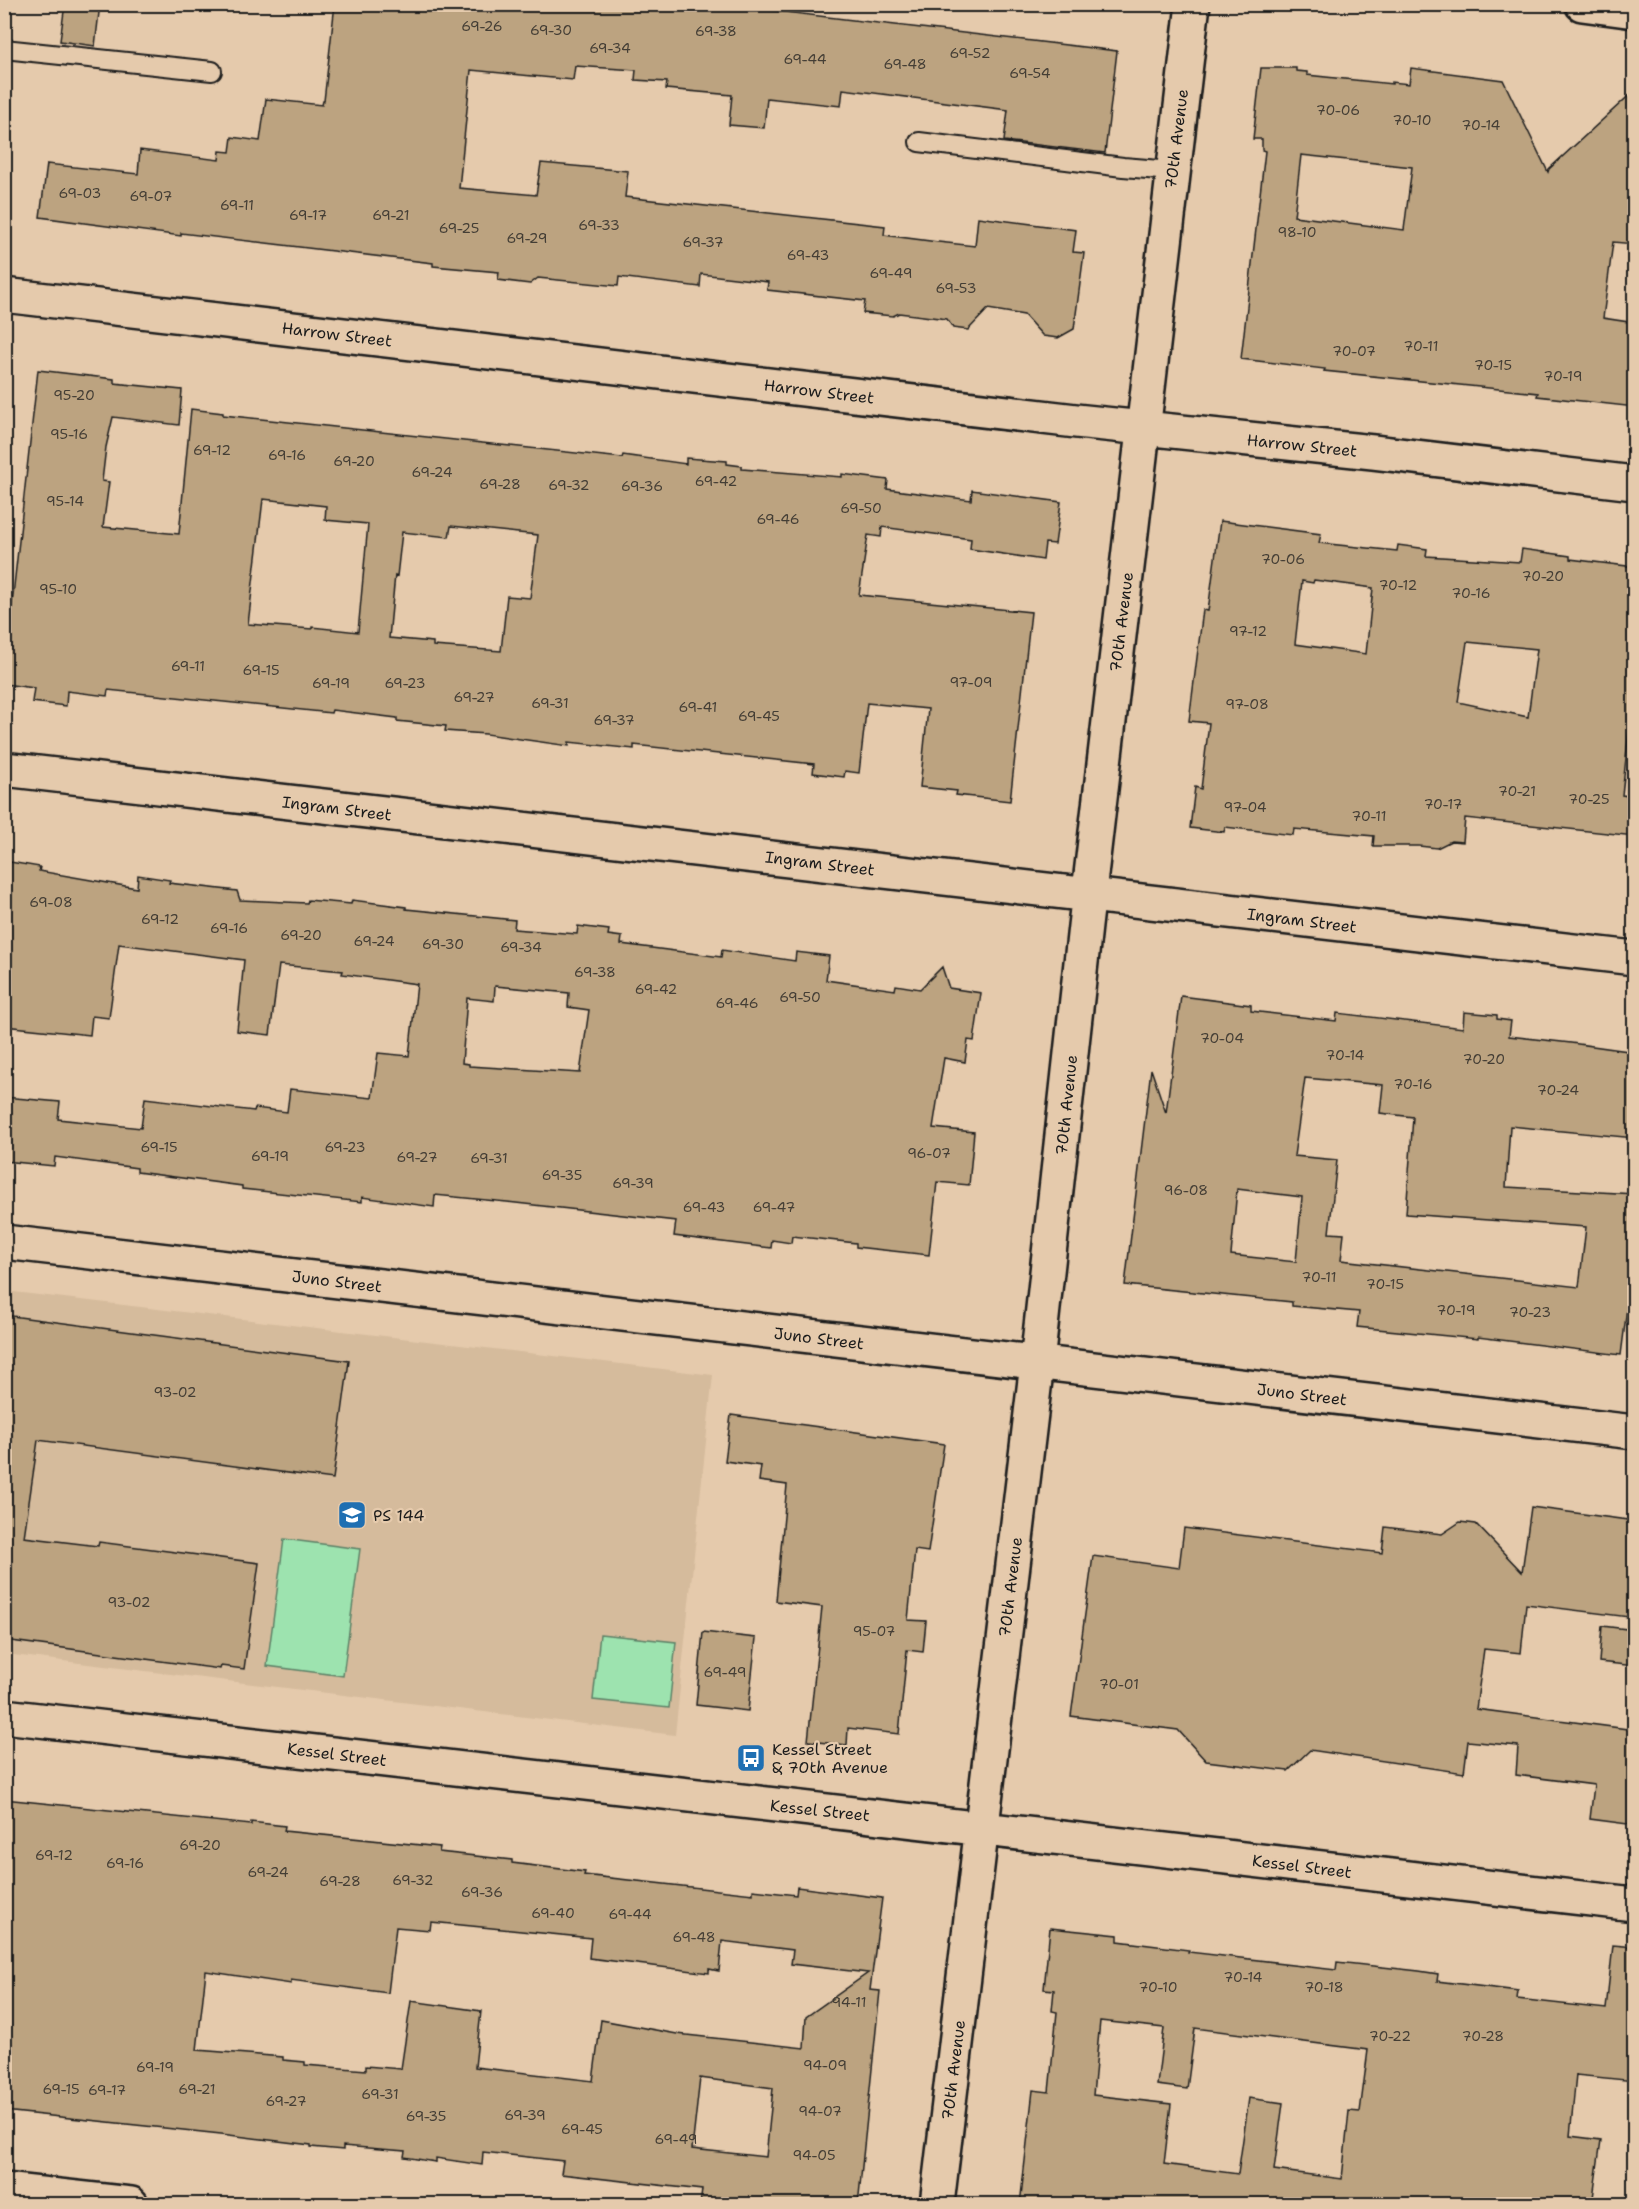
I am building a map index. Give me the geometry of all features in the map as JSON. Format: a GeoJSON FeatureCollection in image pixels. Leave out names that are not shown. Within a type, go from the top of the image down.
{"type":"FeatureCollection","features":[{"type":"Feature","properties":{"kind":"street","name":"70th Avenue"},"geometry":{"type":"LineString","coordinates":[[937,2205],[1037,1363],[1192,4]]}},
{"type":"Feature","properties":{"kind":"street"},"geometry":{"type":"LineString","coordinates":[[1582,4],[1635,11]]}},
{"type":"Feature","properties":{"kind":"street","name":"Harrow Street"},"geometry":{"type":"LineString","coordinates":[[4,296],[1635,483]]}},
{"type":"Feature","properties":{"kind":"street","name":"Ingram Street"},"geometry":{"type":"LineString","coordinates":[[4,769],[1635,958]]}},
{"type":"Feature","properties":{"kind":"street","name":"Juno Street"},"geometry":{"type":"LineString","coordinates":[[4,1242],[1635,1432]]}},
{"type":"Feature","properties":{"kind":"street","name":"Kessel Street"},"geometry":{"type":"LineString","coordinates":[[4,1716],[1635,1904]]}},
{"type":"Feature","properties":{"kind":"street"},"geometry":{"type":"LineString","coordinates":[[4,2190],[131,2205]]}},
{"type":"Feature","properties":{"kind":"lane"},"geometry":{"type":"LineString","coordinates":[[4,49],[212,71]]}},
{"type":"Feature","properties":{"kind":"lane"},"geometry":{"type":"LineString","coordinates":[[919,142],[1172,171]]}},
{"type":"Feature","properties":{"kind":"shaded area","name":"PS 144"},"geometry":{"type":"Polygon","coordinates":[[[5,1291],[713,1375],[675,1735],[5,1654],[5,1291]]]}},
{"type":"Feature","properties":{"kind":"green space"},"geometry":{"type":"Polygon","coordinates":[[[284,1539],[360,1549],[343,1676],[267,1666],[284,1539]]]}},
{"type":"Feature","properties":{"kind":"green space"},"geometry":{"type":"Polygon","coordinates":[[[600,1634],[676,1642],[669,1708],[593,1700],[600,1634]]]}},
{"type":"Feature","properties":{"kind":"building"},"geometry":{"type":"Polygon","coordinates":[[[65,4],[100,4],[95,46],[60,41],[65,4]]]}},
{"type":"Feature","properties":{"kind":"building"},"geometry":{"type":"Polygon","coordinates":[[[335,4],[717,4],[1117,51],[1105,153],[1004,141],[1008,110],[843,89],[841,106],[767,98],[764,128],[729,125],[732,95],[666,89],[667,82],[635,80],[636,70],[575,66],[573,80],[471,70],[459,188],[536,195],[541,163],[628,171],[625,197],[885,226],[884,235],[938,242],[975,246],[978,217],[1076,230],[1073,252],[1084,253],[1074,329],[1058,338],[1043,336],[1024,315],[988,309],[968,330],[953,328],[947,319],[899,313],[893,316],[863,313],[865,301],[767,290],[768,282],[701,274],[700,287],[619,277],[618,286],[538,278],[530,284],[498,280],[499,272],[433,266],[433,263],[181,233],[181,236],[40,217],[47,164],[138,174],[140,150],[219,160],[220,151],[230,152],[232,137],[260,141],[266,99],[322,105],[335,4]]]}},
{"type":"Feature","properties":{"kind":"building"},"geometry":{"type":"Polygon","coordinates":[[[1261,68],[1296,68],[1296,71],[1307,72],[1307,75],[1409,84],[1411,68],[1503,80],[1548,172],[1635,90],[1635,244],[1613,242],[1603,318],[1635,323],[1635,407],[1537,396],[1538,393],[1324,371],[1325,369],[1241,359],[1265,151],[1262,150],[1262,139],[1253,139],[1261,68]],[[1301,155],[1294,216],[1404,230],[1412,167],[1301,155]]]}},
{"type":"Feature","properties":{"kind":"building"},"geometry":{"type":"Polygon","coordinates":[[[38,370],[114,379],[114,383],[182,390],[179,425],[113,417],[106,447],[102,481],[109,482],[103,527],[179,534],[191,409],[223,413],[223,415],[622,458],[623,455],[686,464],[686,458],[727,461],[727,464],[742,466],[742,469],[842,477],[842,474],[888,480],[887,489],[971,500],[972,490],[1061,502],[1055,544],[1045,543],[1043,560],[970,549],[971,539],[882,527],[881,537],[868,535],[859,595],[1031,612],[1010,801],[956,795],[957,791],[920,787],[928,709],[867,703],[859,773],[845,771],[844,777],[813,773],[814,764],[634,745],[634,749],[569,742],[569,746],[486,734],[445,731],[446,726],[397,721],[397,718],[332,710],[331,713],[108,690],[107,696],[67,691],[66,706],[32,702],[34,688],[4,684],[4,621],[10,622],[38,370]],[[263,499],[248,624],[358,632],[368,524],[325,520],[326,506],[263,499]],[[451,526],[449,537],[402,532],[389,638],[433,642],[433,646],[501,651],[507,596],[530,598],[538,535],[451,526]]]}},
{"type":"Feature","properties":{"kind":"building"},"geometry":{"type":"Polygon","coordinates":[[[1220,521],[1321,534],[1319,543],[1397,551],[1398,545],[1427,549],[1426,556],[1520,562],[1522,549],[1570,556],[1570,559],[1635,567],[1635,722],[1630,721],[1622,795],[1635,797],[1635,836],[1465,818],[1463,842],[1451,841],[1437,848],[1373,846],[1374,836],[1294,829],[1293,835],[1225,827],[1224,832],[1190,828],[1195,787],[1201,789],[1209,723],[1189,721],[1203,610],[1208,611],[1220,521]],[[1314,580],[1313,583],[1302,581],[1295,644],[1366,654],[1373,588],[1314,580]],[[1467,642],[1458,702],[1528,717],[1537,649],[1467,642]]]}},
{"type":"Feature","properties":{"kind":"building"},"geometry":{"type":"Polygon","coordinates":[[[4,861],[40,867],[39,871],[137,888],[138,875],[170,880],[169,883],[237,891],[240,900],[307,903],[308,900],[351,904],[352,900],[406,907],[406,909],[515,920],[514,929],[577,934],[578,926],[609,930],[608,935],[622,937],[621,944],[721,957],[722,950],[795,961],[796,952],[829,956],[826,980],[895,990],[896,985],[920,989],[942,967],[949,988],[981,993],[974,1041],[968,1040],[965,1062],[944,1058],[933,1128],[974,1132],[969,1185],[937,1182],[929,1255],[856,1247],[856,1243],[792,1236],[791,1243],[772,1240],[771,1248],[674,1236],[676,1221],[507,1202],[435,1195],[434,1207],[362,1197],[362,1202],[242,1189],[242,1186],[137,1172],[137,1168],[55,1157],[54,1166],[4,1161],[4,1097],[60,1102],[58,1119],[141,1128],[145,1098],[254,1111],[255,1108],[287,1112],[290,1089],[372,1098],[378,1053],[409,1056],[417,984],[342,974],[343,971],[279,965],[270,1035],[237,1031],[244,960],[119,944],[109,1018],[92,1016],[90,1035],[4,1026],[4,861]],[[495,986],[494,1001],[467,998],[462,1063],[469,1064],[469,1066],[580,1073],[589,1010],[568,1007],[569,993],[495,986]]]}},
{"type":"Feature","properties":{"kind":"building"},"geometry":{"type":"Polygon","coordinates":[[[1181,996],[1251,1005],[1251,1011],[1336,1021],[1337,1013],[1463,1028],[1464,1012],[1497,1015],[1497,1019],[1511,1021],[1509,1036],[1635,1052],[1635,1138],[1510,1126],[1506,1187],[1635,1194],[1635,1245],[1621,1355],[1478,1337],[1478,1339],[1357,1327],[1359,1312],[1292,1306],[1292,1302],[1125,1285],[1151,1069],[1166,1113],[1181,996]],[[1305,1078],[1294,1156],[1337,1160],[1329,1233],[1344,1234],[1341,1260],[1579,1287],[1586,1227],[1406,1214],[1413,1117],[1380,1113],[1383,1085],[1305,1078]],[[1237,1189],[1231,1255],[1296,1262],[1302,1197],[1237,1189]]]}},
{"type":"Feature","properties":{"kind":"building"},"geometry":{"type":"Polygon","coordinates":[[[4,1315],[349,1361],[333,1479],[38,1440],[24,1537],[98,1546],[99,1542],[259,1563],[244,1669],[221,1666],[220,1669],[4,1640],[4,1315]]]}},
{"type":"Feature","properties":{"kind":"building"},"geometry":{"type":"Polygon","coordinates":[[[731,1415],[944,1444],[928,1552],[915,1550],[908,1620],[926,1621],[923,1652],[907,1650],[899,1734],[848,1728],[847,1745],[808,1741],[822,1607],[776,1601],[787,1485],[759,1481],[761,1466],[725,1461],[731,1415]]]}},
{"type":"Feature","properties":{"kind":"building"},"geometry":{"type":"Polygon","coordinates":[[[1531,1507],[1635,1521],[1635,1570],[1629,1617],[1526,1604],[1521,1653],[1484,1649],[1476,1709],[1635,1730],[1635,1825],[1590,1819],[1594,1785],[1516,1775],[1518,1746],[1468,1741],[1464,1773],[1310,1750],[1288,1771],[1206,1761],[1178,1730],[1071,1716],[1093,1556],[1179,1568],[1184,1528],[1382,1553],[1385,1527],[1442,1534],[1460,1522],[1476,1524],[1522,1572],[1531,1507]]]}},
{"type":"Feature","properties":{"kind":"building"},"geometry":{"type":"Polygon","coordinates":[[[1602,1626],[1635,1630],[1635,1666],[1599,1662],[1602,1626]]]}},
{"type":"Feature","properties":{"kind":"building"},"geometry":{"type":"Polygon","coordinates":[[[703,1632],[756,1638],[748,1711],[696,1705],[703,1632]]]}},
{"type":"Feature","properties":{"kind":"building"},"geometry":{"type":"Polygon","coordinates":[[[4,1799],[251,1825],[251,1822],[285,1826],[284,1831],[440,1847],[439,1852],[512,1860],[512,1863],[585,1872],[584,1875],[753,1894],[753,1890],[796,1895],[797,1887],[882,1898],[870,1990],[880,1991],[858,2205],[700,2205],[702,2190],[561,2174],[563,2161],[483,2152],[482,2165],[436,2158],[436,2162],[404,2157],[405,2151],[343,2146],[343,2150],[311,2147],[311,2145],[221,2134],[4,2111],[4,2036],[8,1998],[4,1998],[4,1799]],[[431,1922],[430,1930],[396,1927],[388,1993],[291,1980],[291,1984],[206,1971],[197,2050],[283,2057],[283,2060],[305,2062],[305,2065],[366,2070],[366,2066],[401,2069],[411,2001],[481,2011],[475,2067],[593,2081],[601,2020],[677,2034],[804,2048],[806,2017],[868,1973],[791,1964],[793,1950],[722,1941],[719,1971],[709,1969],[709,1973],[589,1958],[591,1938],[431,1922]],[[700,2078],[692,2149],[766,2157],[773,2088],[700,2078]]]}},
{"type":"Feature","properties":{"kind":"building"},"geometry":{"type":"Polygon","coordinates":[[[1050,1928],[1118,1935],[1118,1941],[1275,1963],[1336,1970],[1337,1962],[1419,1971],[1438,1974],[1437,1981],[1518,1991],[1517,1999],[1606,2009],[1613,1945],[1635,1947],[1635,2081],[1576,2075],[1570,2136],[1601,2140],[1592,2205],[1020,2205],[1033,2090],[1049,2092],[1057,2012],[1052,2011],[1054,1990],[1044,1989],[1050,1928]],[[1100,2021],[1093,2095],[1171,2104],[1164,2164],[1238,2174],[1249,2098],[1283,2103],[1274,2170],[1342,2179],[1349,2111],[1360,2112],[1368,2050],[1195,2028],[1187,2089],[1157,2085],[1164,2028],[1100,2021]]]}},
{"type":"Feature","properties":{"kind":"place","name":"PS 144"},"geometry":{"type":"Point","coordinates":[352,1515]}},
{"type":"Feature","properties":{"kind":"place","name":"Kessel Street & 70th Avenue"},"geometry":{"type":"Point","coordinates":[751,1758]}}]}
